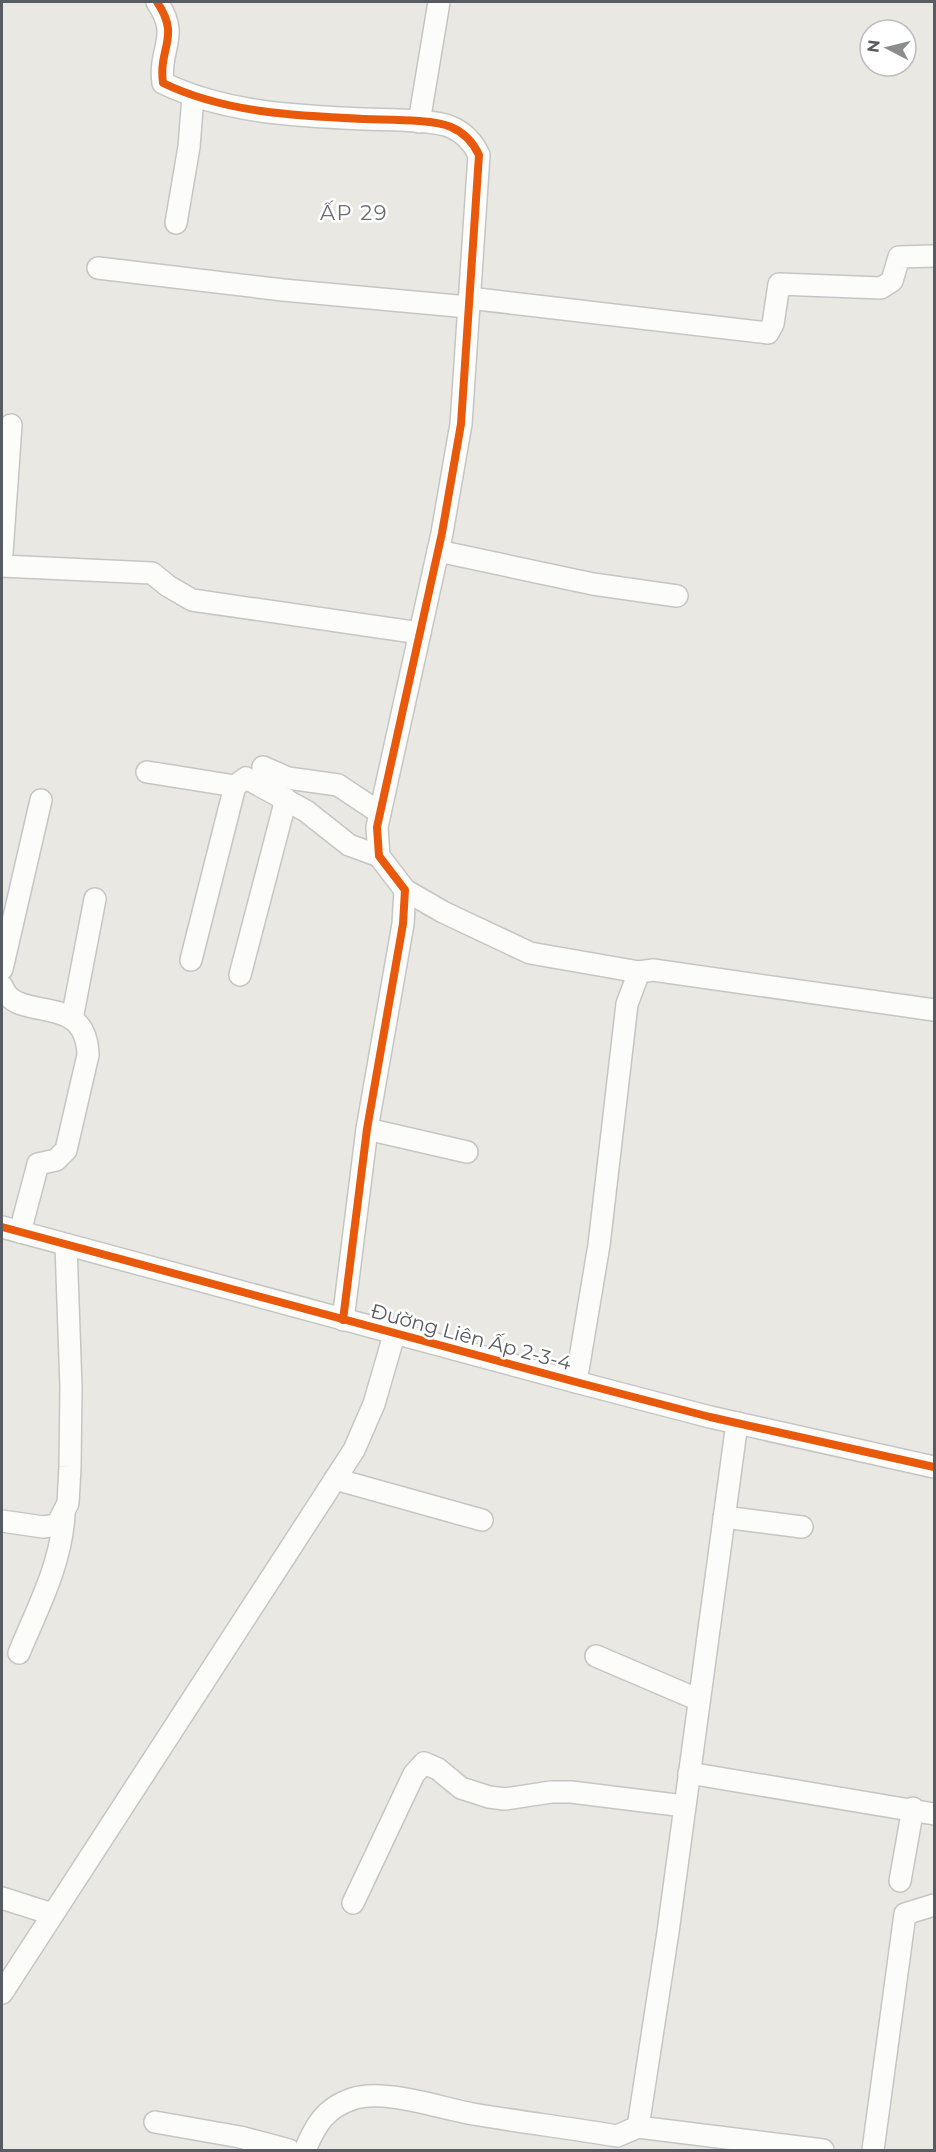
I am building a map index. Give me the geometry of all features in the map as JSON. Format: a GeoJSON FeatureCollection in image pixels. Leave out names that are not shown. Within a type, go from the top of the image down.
{"type":"FeatureCollection","features":[{"type":"Feature","properties":{"kind":"street"},"geometry":{"type":"LineString","coordinates":[[157,2],[168,18],[169,29],[162,73],[163,83],[193,96],[294,116],[419,122],[450,126],[473,141],[479,155],[461,424],[438,552],[380,813],[377,837],[380,856],[405,890],[443,912],[531,953],[639,972],[653,970],[809,990],[934,1010]]}},
{"type":"Feature","properties":{"kind":"street"},"geometry":{"type":"LineString","coordinates":[[419,122],[439,2]]}},
{"type":"Feature","properties":{"kind":"street"},"geometry":{"type":"LineString","coordinates":[[176,223],[189,147],[193,96]]}},
{"type":"Feature","properties":{"kind":"street"},"geometry":{"type":"LineString","coordinates":[[98,268],[283,290],[469,303],[768,333],[773,324],[779,284],[881,288],[892,281],[899,257],[934,256]]}},
{"type":"Feature","properties":{"kind":"street"},"geometry":{"type":"LineString","coordinates":[[2,553],[11,425]]}},
{"type":"Feature","properties":{"kind":"street"},"geometry":{"type":"LineString","coordinates":[[438,552],[594,584],[677,596]]}},
{"type":"Feature","properties":{"kind":"street"},"geometry":{"type":"LineString","coordinates":[[2,566],[152,573],[168,586],[192,600],[420,633]]}},
{"type":"Feature","properties":{"kind":"street"},"geometry":{"type":"LineString","coordinates":[[263,767],[288,778],[338,785],[380,813]]}},
{"type":"Feature","properties":{"kind":"street"},"geometry":{"type":"LineString","coordinates":[[147,772],[235,786]]}},
{"type":"Feature","properties":{"kind":"street"},"geometry":{"type":"LineString","coordinates":[[191,960],[235,786],[246,778],[306,811],[349,845],[380,856]]}},
{"type":"Feature","properties":{"kind":"street"},"geometry":{"type":"LineString","coordinates":[[240,975],[286,799]]}},
{"type":"Feature","properties":{"kind":"street"},"geometry":{"type":"LineString","coordinates":[[2,969],[41,800]]}},
{"type":"Feature","properties":{"kind":"street"},"geometry":{"type":"LineString","coordinates":[[343,1320],[367,1129],[403,924],[405,890]]}},
{"type":"Feature","properties":{"kind":"street"},"geometry":{"type":"LineString","coordinates":[[72,1019],[94,899]]}},
{"type":"Feature","properties":{"kind":"street"},"geometry":{"type":"LineString","coordinates":[[576,1382],[599,1245],[627,1004],[639,972]]}},
{"type":"Feature","properties":{"kind":"street"},"geometry":{"type":"LineString","coordinates":[[2,986],[14,1000],[72,1019],[86,1035],[88,1055],[66,1150],[56,1160],[38,1164],[11,1229]]}},
{"type":"Feature","properties":{"kind":"street"},"geometry":{"type":"LineString","coordinates":[[367,1129],[467,1152]]}},
{"type":"Feature","properties":{"kind":"street","name":"Đường Liên Ấp 2-3-4"},"geometry":{"type":"LineString","coordinates":[[11,1229],[394,1335],[576,1382],[737,1423],[934,1467]]}},
{"type":"Feature","properties":{"kind":"street"},"geometry":{"type":"LineString","coordinates":[[19,1653],[56,1566],[62,1545],[64,1515],[68,1503],[71,1387],[66,1245]]}},
{"type":"Feature","properties":{"kind":"street"},"geometry":{"type":"LineString","coordinates":[[2,1993],[354,1450],[374,1404],[394,1335]]}},
{"type":"Feature","properties":{"kind":"street"},"geometry":{"type":"LineString","coordinates":[[638,2127],[737,1423]]}},
{"type":"Feature","properties":{"kind":"street"},"geometry":{"type":"LineString","coordinates":[[335,1479],[482,1520]]}},
{"type":"Feature","properties":{"kind":"street"},"geometry":{"type":"LineString","coordinates":[[2,1521],[43,1527],[57,1525],[64,1515]]}},
{"type":"Feature","properties":{"kind":"street"},"geometry":{"type":"LineString","coordinates":[[724,1517],[802,1527]]}},
{"type":"Feature","properties":{"kind":"street"},"geometry":{"type":"LineString","coordinates":[[596,1656],[699,1700]]}},
{"type":"Feature","properties":{"kind":"street"},"geometry":{"type":"LineString","coordinates":[[353,1903],[414,1774],[424,1763],[438,1769],[461,1788],[489,1797],[505,1799],[551,1792],[571,1792],[684,1806]]}},
{"type":"Feature","properties":{"kind":"street"},"geometry":{"type":"LineString","coordinates":[[689,1773],[913,1808],[934,1814]]}},
{"type":"Feature","properties":{"kind":"street"},"geometry":{"type":"LineString","coordinates":[[900,1881],[913,1808]]}},
{"type":"Feature","properties":{"kind":"street"},"geometry":{"type":"LineString","coordinates":[[2,1898],[52,1914]]}},
{"type":"Feature","properties":{"kind":"street"},"geometry":{"type":"LineString","coordinates":[[873,2151],[905,1914],[934,1905]]}},
{"type":"Feature","properties":{"kind":"street"},"geometry":{"type":"LineString","coordinates":[[305,2151],[315,2126],[330,2110],[353,2098],[379,2095],[471,2114],[617,2136],[638,2127],[823,2151]]}},
{"type":"Feature","properties":{"kind":"street"},"geometry":{"type":"LineString","coordinates":[[155,2122],[240,2137],[289,2151]]}},
{"type":"Feature","properties":{"kind":"cycle path"},"geometry":{"type":"LineString","coordinates":[[157,2],[164,14],[168,34],[163,60],[163,83],[211,101],[262,111],[443,124],[464,135],[479,155],[461,424],[442,533],[377,827],[379,856],[405,890],[403,924],[367,1129],[343,1320]]}},
{"type":"Feature","properties":{"kind":"cycle path"},"geometry":{"type":"LineString","coordinates":[[2,1227],[710,1417],[934,1467]]}},
{"type":"Feature","properties":{"kind":"district","name":"ẤP 29"},"geometry":{"type":"Point","coordinates":[354,212]}}]}
